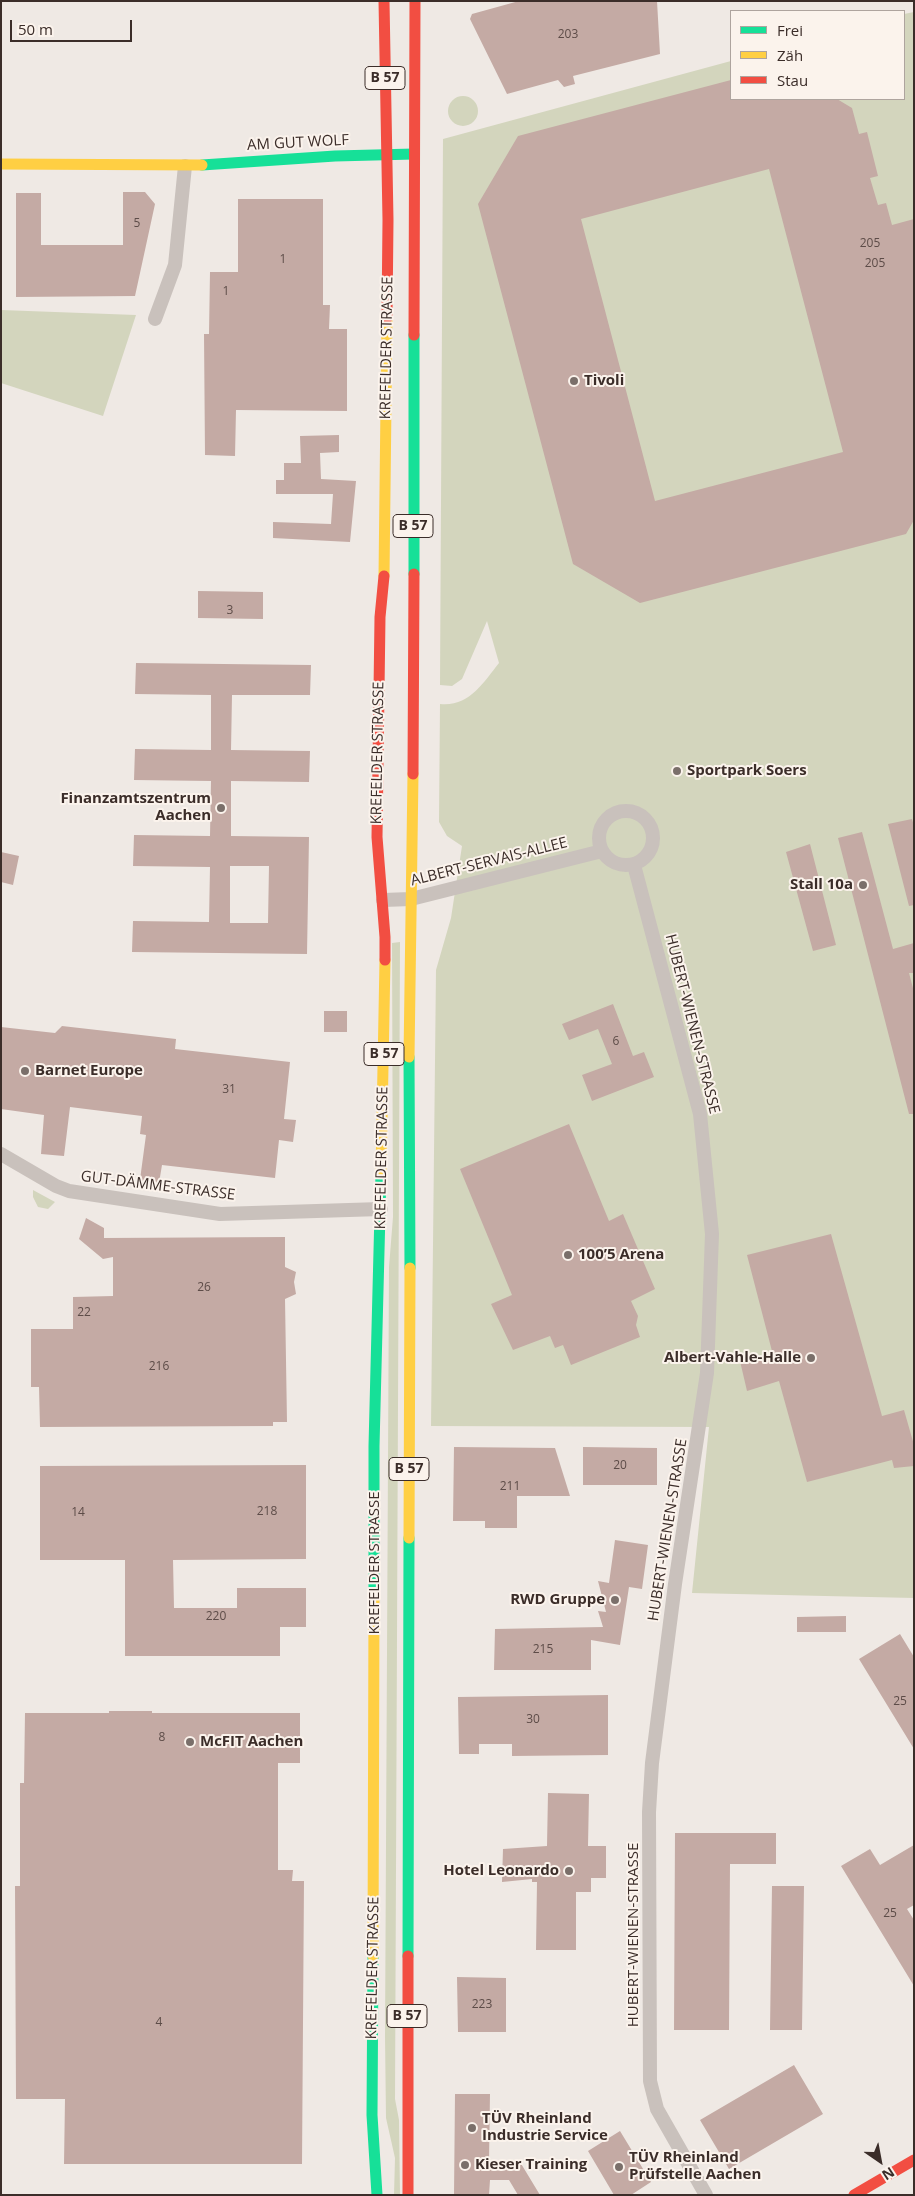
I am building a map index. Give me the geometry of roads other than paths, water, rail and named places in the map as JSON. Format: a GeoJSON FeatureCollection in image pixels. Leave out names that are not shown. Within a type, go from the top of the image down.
{"type":"FeatureCollection","features":[{"type":"Feature","properties":{"kind":"main road","name":"KREFELDER STRASSE"},"geometry":{"type":"LineString","coordinates":[[377,2195],[372,2115],[375,1775],[374,1446],[385,983],[383,900],[377,836],[380,617],[385,570],[388,220],[384,1]]}},
{"type":"Feature","properties":{"kind":"main road","name":"KREFELDER STRASSE"},"geometry":{"type":"LineString","coordinates":[[408,2195],[406,2085],[410,1199],[408,1092],[414,644],[414,154],[416,1]]}},
{"type":"Feature","properties":{"kind":"main road","name":"AM GUT WOLF"},"geometry":{"type":"LineString","coordinates":[[1,164],[185,166],[336,156],[414,154]]}},
{"type":"Feature","properties":{"kind":"main road"},"geometry":{"type":"LineString","coordinates":[[854,2195],[914,2160]]}},
{"type":"Feature","properties":{"kind":"street"},"geometry":{"type":"LineString","coordinates":[[155,319],[175,265],[185,166]]}},
{"type":"Feature","properties":{"kind":"street"},"geometry":{"type":"LineString","coordinates":[[622,811],[636,812],[648,821],[653,832],[653,844],[646,857],[634,864],[621,866],[610,860],[602,851],[598,839],[601,826],[610,816],[622,811]]}},
{"type":"Feature","properties":{"kind":"street","name":"ALBERT-SERVAIS-ALLEE"},"geometry":{"type":"LineString","coordinates":[[383,900],[411,899],[602,851]]}},
{"type":"Feature","properties":{"kind":"street","name":"HUBERT-WIENEN-STRASSE"},"geometry":{"type":"LineString","coordinates":[[634,864],[700,1114],[712,1234],[707,1373],[675,1584],[652,1763],[649,1812],[650,2081],[652,2095],[657,2109],[706,2195]]}},
{"type":"Feature","properties":{"kind":"street","name":"GUT-DÄMME-STRASSE"},"geometry":{"type":"LineString","coordinates":[[1,1154],[56,1186],[69,1191],[210,1213],[381,1209]]}},
{"type":"Feature","properties":{"kind":"place","name":"Tivoli"},"geometry":{"type":"Point","coordinates":[574,381]}},
{"type":"Feature","properties":{"kind":"place","name":"Sportpark Soers"},"geometry":{"type":"Point","coordinates":[677,771]}},
{"type":"Feature","properties":{"kind":"place","name":"Finanzamtszentrum Aachen"},"geometry":{"type":"Point","coordinates":[221,808]}},
{"type":"Feature","properties":{"kind":"place","name":"Stall 10a"},"geometry":{"type":"Point","coordinates":[863,885]}},
{"type":"Feature","properties":{"kind":"place","name":"Barnet Europe"},"geometry":{"type":"Point","coordinates":[25,1071]}},
{"type":"Feature","properties":{"kind":"place","name":"100’5 Arena"},"geometry":{"type":"Point","coordinates":[568,1255]}},
{"type":"Feature","properties":{"kind":"place","name":"Albert-Vahle-Halle"},"geometry":{"type":"Point","coordinates":[811,1358]}},
{"type":"Feature","properties":{"kind":"place","name":"RWD Gruppe"},"geometry":{"type":"Point","coordinates":[615,1600]}},
{"type":"Feature","properties":{"kind":"place","name":"McFIT Aachen"},"geometry":{"type":"Point","coordinates":[190,1742]}},
{"type":"Feature","properties":{"kind":"place","name":"Hotel Leonardo"},"geometry":{"type":"Point","coordinates":[569,1871]}},
{"type":"Feature","properties":{"kind":"place","name":"TÜV Rheinland Industrie Service"},"geometry":{"type":"Point","coordinates":[472,2128]}},
{"type":"Feature","properties":{"kind":"place","name":"Kieser Training"},"geometry":{"type":"Point","coordinates":[465,2165]}},
{"type":"Feature","properties":{"kind":"place","name":"TÜV Rheinland Prüfstelle Aachen"},"geometry":{"type":"Point","coordinates":[619,2167]}}]}
